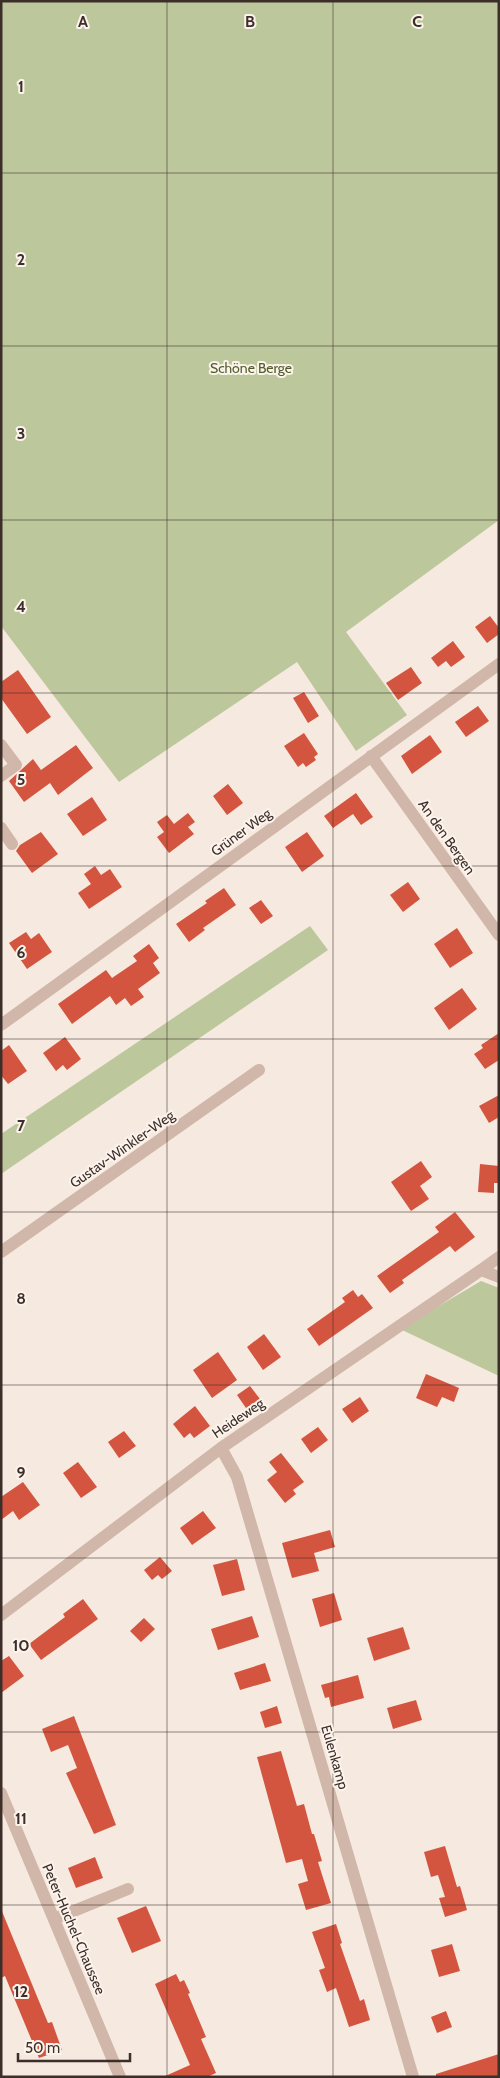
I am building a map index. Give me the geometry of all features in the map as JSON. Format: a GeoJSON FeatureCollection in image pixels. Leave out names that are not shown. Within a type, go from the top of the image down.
{"type":"FeatureCollection","features":[{"type":"Feature","properties":{"kind":"street","name":"Grüner Weg"},"geometry":{"type":"LineString","coordinates":[[1,1025],[499,664]]}},
{"type":"Feature","properties":{"kind":"street"},"geometry":{"type":"LineString","coordinates":[[1,745],[16,765],[1,776]]}},
{"type":"Feature","properties":{"kind":"street","name":"An den Bergen"},"geometry":{"type":"LineString","coordinates":[[371,756],[499,935]]}},
{"type":"Feature","properties":{"kind":"street"},"geometry":{"type":"LineString","coordinates":[[1,828],[12,844]]}},
{"type":"Feature","properties":{"kind":"street","name":"Gustav-Winkler-Weg"},"geometry":{"type":"LineString","coordinates":[[1,1252],[259,1070]]}},
{"type":"Feature","properties":{"kind":"street","name":"Heideweg"},"geometry":{"type":"LineString","coordinates":[[1,1614],[221,1448],[499,1257]]}},
{"type":"Feature","properties":{"kind":"street"},"geometry":{"type":"LineString","coordinates":[[482,1270],[499,1277]]}},
{"type":"Feature","properties":{"kind":"street","name":"Eulenkamp"},"geometry":{"type":"LineString","coordinates":[[221,1448],[237,1477],[413,2077]]}},
{"type":"Feature","properties":{"kind":"street","name":"Peter-Huchel-Chaussee"},"geometry":{"type":"LineString","coordinates":[[1,1793],[120,2077]]}},
{"type":"Feature","properties":{"kind":"street"},"geometry":{"type":"LineString","coordinates":[[54,1919],[128,1889]]}},
{"type":"Feature","properties":{"kind":"green space","name":"Schöne Berge"},"geometry":{"type":"Polygon","coordinates":[[[1,1],[499,1],[499,520],[346,632],[407,715],[356,751],[297,662],[119,782],[1,626],[1,1]]]}},
{"type":"Feature","properties":{"kind":"green space"},"geometry":{"type":"Polygon","coordinates":[[[310,926],[328,950],[1,1174],[1,1134],[310,926]]]}},
{"type":"Feature","properties":{"kind":"green space"},"geometry":{"type":"Polygon","coordinates":[[[481,1281],[499,1288],[499,1376],[400,1329],[481,1281]]]}},
{"type":"Feature","properties":{"kind":"building"},"geometry":{"type":"Polygon","coordinates":[[[490,616],[499,628],[499,634],[487,643],[475,627],[490,616]]]}},
{"type":"Feature","properties":{"kind":"building"},"geometry":{"type":"Polygon","coordinates":[[[453,641],[465,657],[451,667],[446,661],[438,667],[431,658],[453,641]]]}},
{"type":"Feature","properties":{"kind":"building"},"geometry":{"type":"Polygon","coordinates":[[[411,667],[422,683],[398,700],[386,683],[411,667]]]}},
{"type":"Feature","properties":{"kind":"building"},"geometry":{"type":"Polygon","coordinates":[[[18,670],[51,717],[27,734],[1,698],[1,682],[18,670]]]}},
{"type":"Feature","properties":{"kind":"building"},"geometry":{"type":"Polygon","coordinates":[[[304,692],[319,716],[308,723],[293,698],[304,692]]]}},
{"type":"Feature","properties":{"kind":"building"},"geometry":{"type":"Polygon","coordinates":[[[478,706],[489,721],[466,737],[455,722],[478,706]]]}},
{"type":"Feature","properties":{"kind":"building"},"geometry":{"type":"Polygon","coordinates":[[[304,733],[318,754],[314,757],[316,760],[306,767],[303,763],[298,767],[284,746],[304,733]]]}},
{"type":"Feature","properties":{"kind":"building"},"geometry":{"type":"Polygon","coordinates":[[[430,735],[442,752],[412,774],[401,756],[430,735]]]}},
{"type":"Feature","properties":{"kind":"building"},"geometry":{"type":"Polygon","coordinates":[[[76,745],[93,768],[58,795],[50,783],[24,802],[9,781],[33,759],[41,770],[76,745]]]}},
{"type":"Feature","properties":{"kind":"building"},"geometry":{"type":"Polygon","coordinates":[[[228,784],[243,803],[227,815],[213,796],[228,784]]]}},
{"type":"Feature","properties":{"kind":"building"},"geometry":{"type":"Polygon","coordinates":[[[356,793],[373,817],[361,825],[353,814],[333,828],[324,816],[356,793]]]}},
{"type":"Feature","properties":{"kind":"building"},"geometry":{"type":"Polygon","coordinates":[[[92,797],[107,820],[83,836],[67,814],[92,797]]]}},
{"type":"Feature","properties":{"kind":"building"},"geometry":{"type":"Polygon","coordinates":[[[188,813],[195,822],[188,827],[194,834],[169,853],[157,837],[164,832],[157,822],[167,815],[174,824],[188,813]]]}},
{"type":"Feature","properties":{"kind":"building"},"geometry":{"type":"Polygon","coordinates":[[[41,832],[58,854],[32,873],[16,851],[20,845],[41,832]]]}},
{"type":"Feature","properties":{"kind":"building"},"geometry":{"type":"Polygon","coordinates":[[[307,832],[324,856],[302,872],[285,847],[307,832]]]}},
{"type":"Feature","properties":{"kind":"building"},"geometry":{"type":"Polygon","coordinates":[[[95,866],[101,875],[110,869],[122,887],[89,909],[78,893],[91,884],[84,874],[95,866]]]}},
{"type":"Feature","properties":{"kind":"building"},"geometry":{"type":"Polygon","coordinates":[[[408,882],[420,899],[403,912],[390,895],[408,882]]]}},
{"type":"Feature","properties":{"kind":"building"},"geometry":{"type":"Polygon","coordinates":[[[224,888],[236,905],[203,928],[205,930],[189,942],[176,924],[207,903],[205,901],[224,888]]]}},
{"type":"Feature","properties":{"kind":"building"},"geometry":{"type":"Polygon","coordinates":[[[261,900],[273,916],[261,924],[249,908],[261,900]]]}},
{"type":"Feature","properties":{"kind":"building"},"geometry":{"type":"Polygon","coordinates":[[[457,928],[473,953],[450,968],[434,944],[457,928]]]}},
{"type":"Feature","properties":{"kind":"building"},"geometry":{"type":"Polygon","coordinates":[[[26,932],[31,939],[39,933],[52,952],[27,969],[9,943],[26,932]]]}},
{"type":"Feature","properties":{"kind":"building"},"geometry":{"type":"Polygon","coordinates":[[[149,944],[159,958],[153,963],[160,973],[138,989],[144,997],[131,1006],[125,998],[116,1005],[110,996],[72,1024],[58,1004],[106,970],[112,978],[137,961],[133,956],[149,944]]]}},
{"type":"Feature","properties":{"kind":"building"},"geometry":{"type":"Polygon","coordinates":[[[462,988],[477,1009],[449,1030],[434,1008],[462,988]]]}},
{"type":"Feature","properties":{"kind":"building"},"geometry":{"type":"Polygon","coordinates":[[[499,1033],[499,1060],[485,1069],[474,1054],[483,1048],[481,1045],[499,1033]]]}},
{"type":"Feature","properties":{"kind":"building"},"geometry":{"type":"Polygon","coordinates":[[[65,1037],[81,1059],[67,1070],[63,1065],[56,1071],[43,1053],[65,1037]]]}},
{"type":"Feature","properties":{"kind":"building"},"geometry":{"type":"Polygon","coordinates":[[[9,1045],[27,1071],[8,1084],[1,1075],[1,1051],[9,1045]]]}},
{"type":"Feature","properties":{"kind":"building"},"geometry":{"type":"Polygon","coordinates":[[[499,1095],[499,1117],[489,1123],[479,1106],[499,1095]]]}},
{"type":"Feature","properties":{"kind":"building"},"geometry":{"type":"Polygon","coordinates":[[[421,1161],[432,1177],[420,1186],[429,1199],[411,1211],[391,1182],[421,1161]]]}},
{"type":"Feature","properties":{"kind":"building"},"geometry":{"type":"Polygon","coordinates":[[[480,1164],[499,1166],[499,1183],[494,1183],[494,1193],[478,1192],[480,1164]]]}},
{"type":"Feature","properties":{"kind":"building"},"geometry":{"type":"Polygon","coordinates":[[[455,1212],[475,1237],[455,1252],[450,1246],[402,1280],[404,1283],[390,1293],[377,1276],[439,1232],[435,1227],[455,1212]]]}},
{"type":"Feature","properties":{"kind":"building"},"geometry":{"type":"Polygon","coordinates":[[[353,1290],[358,1297],[362,1294],[373,1308],[319,1346],[307,1329],[345,1302],[342,1298],[353,1290]]]}},
{"type":"Feature","properties":{"kind":"building"},"geometry":{"type":"Polygon","coordinates":[[[264,1334],[281,1357],[263,1370],[247,1347],[264,1334]]]}},
{"type":"Feature","properties":{"kind":"building"},"geometry":{"type":"Polygon","coordinates":[[[218,1352],[237,1380],[212,1398],[193,1370],[218,1352]]]}},
{"type":"Feature","properties":{"kind":"building"},"geometry":{"type":"Polygon","coordinates":[[[426,1374],[459,1388],[454,1402],[442,1397],[437,1407],[416,1398],[426,1374]]]}},
{"type":"Feature","properties":{"kind":"building"},"geometry":{"type":"Polygon","coordinates":[[[250,1386],[260,1399],[246,1408],[237,1395],[250,1386]]]}},
{"type":"Feature","properties":{"kind":"building"},"geometry":{"type":"Polygon","coordinates":[[[360,1397],[369,1411],[352,1423],[342,1409],[360,1397]]]}},
{"type":"Feature","properties":{"kind":"building"},"geometry":{"type":"Polygon","coordinates":[[[195,1406],[210,1426],[194,1438],[190,1433],[184,1438],[173,1424],[195,1406]]]}},
{"type":"Feature","properties":{"kind":"building"},"geometry":{"type":"Polygon","coordinates":[[[318,1427],[328,1440],[311,1453],[301,1439],[318,1427]]]}},
{"type":"Feature","properties":{"kind":"building"},"geometry":{"type":"Polygon","coordinates":[[[124,1431],[136,1446],[119,1458],[108,1442],[124,1431]]]}},
{"type":"Feature","properties":{"kind":"building"},"geometry":{"type":"Polygon","coordinates":[[[281,1453],[304,1482],[293,1490],[296,1494],[285,1503],[267,1480],[277,1472],[269,1462],[281,1453]]]}},
{"type":"Feature","properties":{"kind":"building"},"geometry":{"type":"Polygon","coordinates":[[[78,1462],[97,1487],[81,1498],[63,1473],[78,1462]]]}},
{"type":"Feature","properties":{"kind":"building"},"geometry":{"type":"Polygon","coordinates":[[[23,1482],[40,1505],[19,1520],[13,1511],[1,1520],[1,1497],[23,1482]]]}},
{"type":"Feature","properties":{"kind":"building"},"geometry":{"type":"Polygon","coordinates":[[[203,1511],[216,1528],[192,1545],[180,1528],[203,1511]]]}},
{"type":"Feature","properties":{"kind":"building"},"geometry":{"type":"Polygon","coordinates":[[[330,1530],[335,1547],[314,1553],[319,1571],[292,1578],[282,1543],[330,1530]]]}},
{"type":"Feature","properties":{"kind":"building"},"geometry":{"type":"Polygon","coordinates":[[[160,1557],[172,1571],[162,1579],[158,1575],[152,1580],[144,1570],[160,1557]]]}},
{"type":"Feature","properties":{"kind":"building"},"geometry":{"type":"Polygon","coordinates":[[[237,1559],[245,1590],[222,1596],[213,1565],[237,1559]]]}},
{"type":"Feature","properties":{"kind":"building"},"geometry":{"type":"Polygon","coordinates":[[[334,1593],[342,1620],[320,1627],[312,1599],[334,1593]]]}},
{"type":"Feature","properties":{"kind":"building"},"geometry":{"type":"Polygon","coordinates":[[[83,1599],[98,1619],[41,1660],[29,1644],[65,1617],[63,1614],[83,1599]]]}},
{"type":"Feature","properties":{"kind":"building"},"geometry":{"type":"Polygon","coordinates":[[[252,1616],[259,1637],[218,1650],[211,1629],[252,1616]]]}},
{"type":"Feature","properties":{"kind":"building"},"geometry":{"type":"Polygon","coordinates":[[[144,1618],[155,1629],[141,1642],[130,1631],[144,1618]]]}},
{"type":"Feature","properties":{"kind":"building"},"geometry":{"type":"Polygon","coordinates":[[[403,1627],[410,1649],[374,1661],[367,1638],[403,1627]]]}},
{"type":"Feature","properties":{"kind":"building"},"geometry":{"type":"Polygon","coordinates":[[[9,1656],[24,1676],[1,1693],[1,1661],[9,1656]]]}},
{"type":"Feature","properties":{"kind":"building"},"geometry":{"type":"Polygon","coordinates":[[[265,1663],[271,1681],[240,1690],[234,1673],[265,1663]]]}},
{"type":"Feature","properties":{"kind":"building"},"geometry":{"type":"Polygon","coordinates":[[[358,1675],[364,1698],[331,1707],[329,1697],[325,1698],[321,1685],[358,1675]]]}},
{"type":"Feature","properties":{"kind":"building"},"geometry":{"type":"Polygon","coordinates":[[[416,1700],[422,1720],[393,1729],[387,1708],[416,1700]]]}},
{"type":"Feature","properties":{"kind":"building"},"geometry":{"type":"Polygon","coordinates":[[[277,1706],[282,1723],[265,1728],[260,1712],[277,1706]]]}},
{"type":"Feature","properties":{"kind":"building"},"geometry":{"type":"Polygon","coordinates":[[[74,1716],[116,1825],[94,1834],[66,1773],[77,1768],[68,1745],[51,1752],[42,1729],[74,1716]]]}},
{"type":"Feature","properties":{"kind":"building"},"geometry":{"type":"Polygon","coordinates":[[[281,1751],[297,1806],[304,1804],[312,1834],[314,1834],[322,1861],[318,1862],[331,1903],[306,1910],[298,1884],[308,1881],[302,1859],[286,1863],[257,1757],[281,1751]]]}},
{"type":"Feature","properties":{"kind":"building"},"geometry":{"type":"Polygon","coordinates":[[[445,1846],[457,1887],[460,1886],[467,1910],[445,1917],[439,1898],[445,1897],[438,1875],[431,1877],[424,1852],[445,1846]]]}},
{"type":"Feature","properties":{"kind":"building"},"geometry":{"type":"Polygon","coordinates":[[[95,1857],[103,1878],[76,1888],[68,1868],[95,1857]]]}},
{"type":"Feature","properties":{"kind":"building"},"geometry":{"type":"Polygon","coordinates":[[[146,1906],[161,1941],[132,1953],[117,1918],[146,1906]]]}},
{"type":"Feature","properties":{"kind":"building"},"geometry":{"type":"Polygon","coordinates":[[[1,1909],[48,2023],[52,2022],[62,2050],[39,2058],[5,1976],[1,1978],[1,1909]]]}},
{"type":"Feature","properties":{"kind":"building"},"geometry":{"type":"Polygon","coordinates":[[[336,1924],[342,1943],[340,1944],[360,2001],[364,1999],[370,2020],[349,2027],[336,1988],[327,1992],[319,1970],[325,1968],[312,1932],[336,1924]]]}},
{"type":"Feature","properties":{"kind":"building"},"geometry":{"type":"Polygon","coordinates":[[[452,1944],[460,1971],[439,1977],[431,1950],[452,1944]]]}},
{"type":"Feature","properties":{"kind":"building"},"geometry":{"type":"Polygon","coordinates":[[[176,1974],[180,1982],[184,1980],[206,2037],[201,2039],[216,2073],[207,2077],[163,2077],[190,2065],[155,1984],[176,1974]]]}},
{"type":"Feature","properties":{"kind":"building"},"geometry":{"type":"Polygon","coordinates":[[[446,2011],[452,2027],[437,2033],[431,2017],[446,2011]]]}},
{"type":"Feature","properties":{"kind":"building"},"geometry":{"type":"Polygon","coordinates":[[[499,2054],[499,2077],[436,2077],[436,2074],[499,2054]]]}}]}
